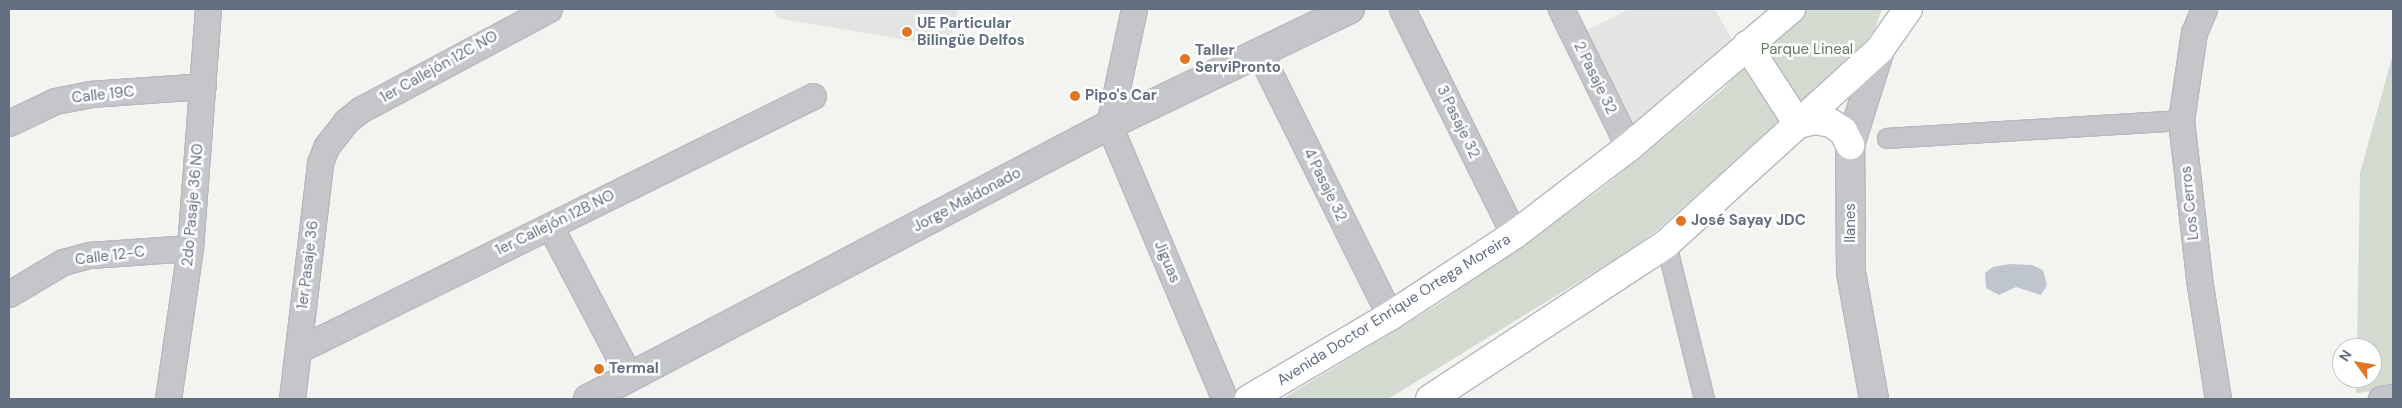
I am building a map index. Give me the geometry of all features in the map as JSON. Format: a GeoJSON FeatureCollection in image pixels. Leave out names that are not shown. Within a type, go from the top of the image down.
{"type":"FeatureCollection","features":[{"type":"Feature","properties":{"kind":"main road","name":"Avenida Doctor Enrique Ortega Moreira"},"geometry":{"type":"LineString","coordinates":[[1249,399],[1390,316],[1514,235],[1629,147],[1791,9]]}},
{"type":"Feature","properties":{"kind":"main road"},"geometry":{"type":"LineString","coordinates":[[1880,49],[1896,9]]}},
{"type":"Feature","properties":{"kind":"main road"},"geometry":{"type":"LineString","coordinates":[[1430,399],[1666,244],[1880,49],[1908,9]]}},
{"type":"Feature","properties":{"kind":"main road"},"geometry":{"type":"LineString","coordinates":[[1747,45],[1798,124]]}},
{"type":"Feature","properties":{"kind":"main road"},"geometry":{"type":"LineString","coordinates":[[1798,124],[1815,120],[1831,123],[1843,131],[1850,145]]}},
{"type":"Feature","properties":{"kind":"street","name":"2do Pasaje 36 NO"},"geometry":{"type":"LineString","coordinates":[[168,399],[190,248],[208,9]]}},
{"type":"Feature","properties":{"kind":"street","name":"1er Callejón 12C NO"},"geometry":{"type":"LineString","coordinates":[[334,134],[360,110],[549,9]]}},
{"type":"Feature","properties":{"kind":"street"},"geometry":{"type":"LineString","coordinates":[[1109,126],[1134,9]]}},
{"type":"Feature","properties":{"kind":"street","name":"Jorge Maldonado"},"geometry":{"type":"LineString","coordinates":[[588,399],[628,376],[1109,126],[1350,9]]}},
{"type":"Feature","properties":{"kind":"street","name":"3 Pasaje 32"},"geometry":{"type":"LineString","coordinates":[[1402,9],[1514,235]]}},
{"type":"Feature","properties":{"kind":"street","name":"2 Pasaje 32"},"geometry":{"type":"LineString","coordinates":[[1561,9],[1629,147]]}},
{"type":"Feature","properties":{"kind":"street","name":"Los Cerros"},"geometry":{"type":"LineString","coordinates":[[2204,9],[2194,32],[2181,120],[2199,279],[2218,399]]}},
{"type":"Feature","properties":{"kind":"street","name":"Ilanes"},"geometry":{"type":"LineString","coordinates":[[1874,399],[1851,273],[1850,145],[1880,49]]}},
{"type":"Feature","properties":{"kind":"street","name":"4 Pasaje 32"},"geometry":{"type":"LineString","coordinates":[[1260,54],[1390,316]]}},
{"type":"Feature","properties":{"kind":"street","name":"Calle 19C"},"geometry":{"type":"LineString","coordinates":[[9,123],[55,101],[90,94],[203,86]]}},
{"type":"Feature","properties":{"kind":"street","name":"1er Callejón 12B NO"},"geometry":{"type":"LineString","coordinates":[[298,350],[813,96]]}},
{"type":"Feature","properties":{"kind":"street"},"geometry":{"type":"LineString","coordinates":[[1886,138],[2181,120]]}},
{"type":"Feature","properties":{"kind":"street","name":"Jiguas"},"geometry":{"type":"LineString","coordinates":[[1109,126],[1225,399]]}},
{"type":"Feature","properties":{"kind":"street","name":"1er Pasaje 36"},"geometry":{"type":"LineString","coordinates":[[292,399],[320,163],[334,134]]}},
{"type":"Feature","properties":{"kind":"street"},"geometry":{"type":"LineString","coordinates":[[550,226],[628,376]]}},
{"type":"Feature","properties":{"kind":"street"},"geometry":{"type":"LineString","coordinates":[[1666,244],[1704,399]]}},
{"type":"Feature","properties":{"kind":"street","name":"Calle 12-C"},"geometry":{"type":"LineString","coordinates":[[9,294],[72,260],[90,255],[190,248]]}},
{"type":"Feature","properties":{"kind":"street"},"geometry":{"type":"LineString","coordinates":[[2381,399],[2393,397]]}},
{"type":"Feature","properties":{"kind":"shaded area","name":"UE Particular Bilingüe Delfos"},"geometry":{"type":"Polygon","coordinates":[[[773,9],[958,9],[948,47],[777,18],[773,9]]]}},
{"type":"Feature","properties":{"kind":"shaded area"},"geometry":{"type":"Polygon","coordinates":[[[1629,9],[1715,9],[1734,43],[1633,130],[1586,31],[1629,9]]]}},
{"type":"Feature","properties":{"kind":"shaded area"},"geometry":{"type":"Polygon","coordinates":[[[2010,264],[2032,265],[2043,270],[2047,285],[2041,295],[2016,287],[1999,295],[1986,288],[1985,273],[1993,267],[2010,264]]]}},
{"type":"Feature","properties":{"kind":"green space","name":"Parque Lineal"},"geometry":{"type":"Polygon","coordinates":[[[1800,9],[1882,9],[1875,29],[1861,48],[1661,227],[1629,251],[1388,399],[1282,399],[1437,305],[1600,190],[1721,91],[1800,9]]]}},
{"type":"Feature","properties":{"kind":"green space"},"geometry":{"type":"Polygon","coordinates":[[[2393,54],[2393,389],[2356,393],[2356,388],[2382,388],[2382,338],[2357,338],[2360,173],[2393,54]]]}},
{"type":"Feature","properties":{"kind":"place","name":"UE Particular Bilingüe Delfos"},"geometry":{"type":"Point","coordinates":[907,32]}},
{"type":"Feature","properties":{"kind":"place","name":"Taller ServiPronto"},"geometry":{"type":"Point","coordinates":[1185,59]}},
{"type":"Feature","properties":{"kind":"place","name":"Pipo's Car"},"geometry":{"type":"Point","coordinates":[1075,96]}},
{"type":"Feature","properties":{"kind":"place","name":"José Sayay JDC"},"geometry":{"type":"Point","coordinates":[1681,221]}},
{"type":"Feature","properties":{"kind":"place","name":"Termal"},"geometry":{"type":"Point","coordinates":[599,369]}}]}
